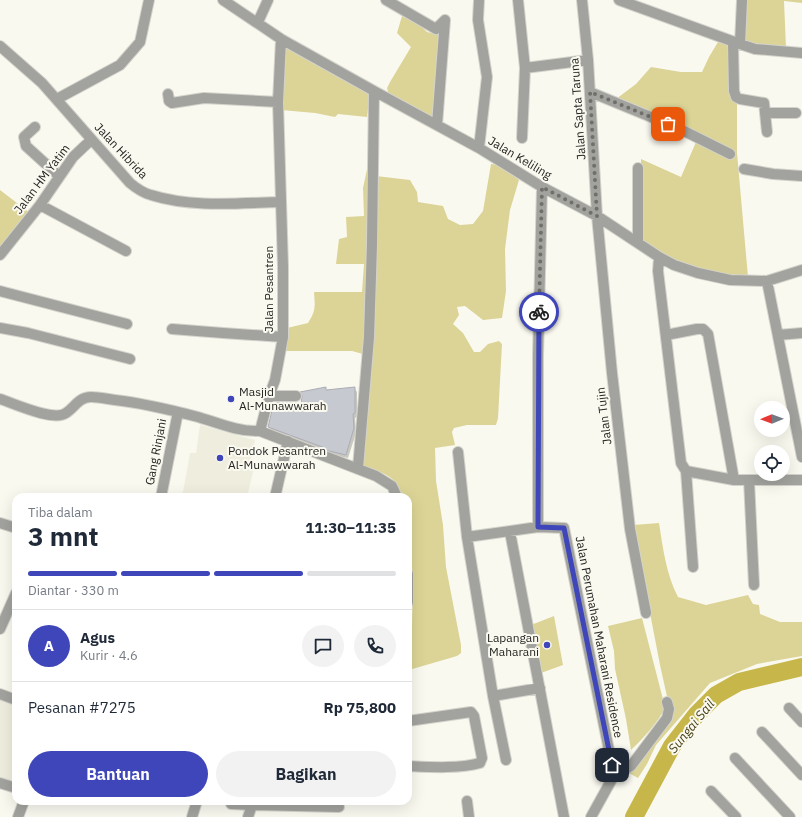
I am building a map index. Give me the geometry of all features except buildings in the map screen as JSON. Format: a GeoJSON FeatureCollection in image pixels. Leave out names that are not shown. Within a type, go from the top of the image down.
{"type":"FeatureCollection","features":[{"type":"Feature","properties":{"kind":"street"},"geometry":{"type":"LineString","coordinates":[[57,99],[120,65],[140,42],[149,0]]}},
{"type":"Feature","properties":{"kind":"street","name":"Jalan Keliling"},"geometry":{"type":"LineString","coordinates":[[223,0],[258,22],[281,39],[479,148],[542,187],[597,216],[659,257],[674,265],[698,273],[730,280],[767,281],[802,270]]}},
{"type":"Feature","properties":{"kind":"street"},"geometry":{"type":"LineString","coordinates":[[258,22],[268,0]]}},
{"type":"Feature","properties":{"kind":"street"},"geometry":{"type":"LineString","coordinates":[[386,0],[436,29],[445,20],[437,125]]}},
{"type":"Feature","properties":{"kind":"street"},"geometry":{"type":"LineString","coordinates":[[479,0],[478,20],[487,77],[479,148]]}},
{"type":"Feature","properties":{"kind":"street"},"geometry":{"type":"LineString","coordinates":[[518,0],[525,68],[522,138]]}},
{"type":"Feature","properties":{"kind":"street","name":"Jalan Sapta Taruna"},"geometry":{"type":"LineString","coordinates":[[582,0],[588,60],[597,216]]}},
{"type":"Feature","properties":{"kind":"street"},"geometry":{"type":"LineString","coordinates":[[619,0],[755,49],[802,53]]}},
{"type":"Feature","properties":{"kind":"street"},"geometry":{"type":"LineString","coordinates":[[742,0],[737,43],[734,91],[736,97],[740,99],[764,103],[766,132]]}},
{"type":"Feature","properties":{"kind":"street","name":"Jalan Pesantren"},"geometry":{"type":"LineString","coordinates":[[260,431],[269,396],[275,380],[283,337],[284,268],[280,202],[278,102],[281,39]]}},
{"type":"Feature","properties":{"kind":"street","name":"Jalan Hibrida"},"geometry":{"type":"LineString","coordinates":[[2,50],[42,83],[91,140],[130,183],[139,190],[150,195],[184,201],[207,203],[280,202]]}},
{"type":"Feature","properties":{"kind":"street"},"geometry":{"type":"LineString","coordinates":[[525,68],[588,60]]}},
{"type":"Feature","properties":{"kind":"street"},"geometry":{"type":"LineString","coordinates":[[358,468],[369,337],[374,91]]}},
{"type":"Feature","properties":{"kind":"street"},"geometry":{"type":"LineString","coordinates":[[590,92],[680,129],[730,154]]}},
{"type":"Feature","properties":{"kind":"street"},"geometry":{"type":"LineString","coordinates":[[168,94],[169,101],[172,103],[204,98],[278,102]]}},
{"type":"Feature","properties":{"kind":"street"},"geometry":{"type":"LineString","coordinates":[[765,113],[796,113]]}},
{"type":"Feature","properties":{"kind":"street"},"geometry":{"type":"LineString","coordinates":[[35,127],[24,137],[26,146],[59,176]]}},
{"type":"Feature","properties":{"kind":"street","name":"Jalan HM Yatim"},"geometry":{"type":"LineString","coordinates":[[0,255],[40,205],[73,156],[91,140]]}},
{"type":"Feature","properties":{"kind":"street"},"geometry":{"type":"LineString","coordinates":[[638,168],[638,243]]}},
{"type":"Feature","properties":{"kind":"street"},"geometry":{"type":"LineString","coordinates":[[744,169],[773,174],[802,176]]}},
{"type":"Feature","properties":{"kind":"street"},"geometry":{"type":"LineString","coordinates":[[538,527],[538,356],[542,187]]}},
{"type":"Feature","properties":{"kind":"street"},"geometry":{"type":"LineString","coordinates":[[40,205],[126,251]]}},
{"type":"Feature","properties":{"kind":"street","name":"Jalan Tujin"},"geometry":{"type":"LineString","coordinates":[[597,216],[613,381],[630,529],[646,613]]}},
{"type":"Feature","properties":{"kind":"street"},"geometry":{"type":"LineString","coordinates":[[659,257],[658,271],[681,463],[686,471],[693,567]]}},
{"type":"Feature","properties":{"kind":"street"},"geometry":{"type":"LineString","coordinates":[[767,281],[802,458]]}},
{"type":"Feature","properties":{"kind":"street"},"geometry":{"type":"LineString","coordinates":[[0,291],[49,305],[127,324]]}},
{"type":"Feature","properties":{"kind":"street"},"geometry":{"type":"LineString","coordinates":[[0,328],[28,333],[130,359]]}},
{"type":"Feature","properties":{"kind":"street"},"geometry":{"type":"LineString","coordinates":[[172,329],[283,337]]}},
{"type":"Feature","properties":{"kind":"street"},"geometry":{"type":"LineString","coordinates":[[666,335],[697,329],[703,329],[708,334],[734,480]]}},
{"type":"Feature","properties":{"kind":"street"},"geometry":{"type":"LineString","coordinates":[[778,335],[802,333]]}},
{"type":"Feature","properties":{"kind":"street"},"geometry":{"type":"LineString","coordinates":[[269,396],[296,396]]}},
{"type":"Feature","properties":{"kind":"street"},"geometry":{"type":"LineString","coordinates":[[0,399],[56,417],[66,414],[79,401],[88,397],[135,402],[240,429],[260,431],[376,476],[392,486],[395,493]]}},
{"type":"Feature","properties":{"kind":"street","name":"Gang Rinjani"},"geometry":{"type":"LineString","coordinates":[[162,493],[178,412]]}},
{"type":"Feature","properties":{"kind":"street"},"geometry":{"type":"LineString","coordinates":[[276,493],[288,441]]}},
{"type":"Feature","properties":{"kind":"street"},"geometry":{"type":"LineString","coordinates":[[458,452],[467,537],[493,696],[506,760]]}},
{"type":"Feature","properties":{"kind":"street"},"geometry":{"type":"LineString","coordinates":[[686,471],[734,480],[802,480]]}},
{"type":"Feature","properties":{"kind":"street"},"geometry":{"type":"LineString","coordinates":[[748,480],[754,585]]}},
{"type":"Feature","properties":{"kind":"street"},"geometry":{"type":"LineString","coordinates":[[0,523],[12,527]]}},
{"type":"Feature","properties":{"kind":"street","name":"Jalan Perumahan Maharani Residence"},"geometry":{"type":"LineString","coordinates":[[467,537],[538,527],[564,528],[612,765],[617,770]]}},
{"type":"Feature","properties":{"kind":"street"},"geometry":{"type":"LineString","coordinates":[[510,532],[564,817]]}},
{"type":"Feature","properties":{"kind":"street"},"geometry":{"type":"LineString","coordinates":[[0,629],[12,603]]}},
{"type":"Feature","properties":{"kind":"street"},"geometry":{"type":"LineString","coordinates":[[493,696],[540,688]]}},
{"type":"Feature","properties":{"kind":"street"},"geometry":{"type":"LineString","coordinates":[[0,694],[12,698]]}},
{"type":"Feature","properties":{"kind":"street"},"geometry":{"type":"LineString","coordinates":[[591,817],[617,770],[624,770],[631,766],[667,718],[669,710],[667,702]]}},
{"type":"Feature","properties":{"kind":"street"},"geometry":{"type":"LineString","coordinates":[[788,708],[802,722]]}},
{"type":"Feature","properties":{"kind":"street"},"geometry":{"type":"LineString","coordinates":[[412,720],[468,712],[472,713],[474,716],[482,758],[480,763],[472,765],[412,766]]}},
{"type":"Feature","properties":{"kind":"street"},"geometry":{"type":"LineString","coordinates":[[762,732],[802,775]]}},
{"type":"Feature","properties":{"kind":"street"},"geometry":{"type":"LineString","coordinates":[[734,758],[790,817]]}},
{"type":"Feature","properties":{"kind":"street"},"geometry":{"type":"LineString","coordinates":[[0,783],[12,787]]}},
{"type":"Feature","properties":{"kind":"street"},"geometry":{"type":"LineString","coordinates":[[711,791],[736,817]]}},
{"type":"Feature","properties":{"kind":"street"},"geometry":{"type":"LineString","coordinates":[[467,801],[469,817]]}},
{"type":"Feature","properties":{"kind":"street"},"geometry":{"type":"LineString","coordinates":[[18,817],[22,805]]}},
{"type":"Feature","properties":{"kind":"street"},"geometry":{"type":"LineString","coordinates":[[192,817],[196,805]]}},
{"type":"Feature","properties":{"kind":"street"},"geometry":{"type":"LineString","coordinates":[[248,817],[252,805],[339,808]]}},
{"type":"Feature","properties":{"kind":"shaded area"},"geometry":{"type":"Polygon","coordinates":[[[745,0],[802,0],[802,3],[784,1],[786,48],[745,43],[745,0]]]}},
{"type":"Feature","properties":{"kind":"shaded area"},"geometry":{"type":"Polygon","coordinates":[[[402,16],[421,26],[427,32],[439,35],[435,122],[389,95],[387,88],[411,47],[397,33],[402,16]]]}},
{"type":"Feature","properties":{"kind":"shaded area"},"geometry":{"type":"Polygon","coordinates":[[[718,42],[730,44],[737,102],[737,153],[748,277],[716,274],[685,266],[641,242],[641,159],[681,177],[699,135],[616,99],[636,84],[651,67],[681,72],[702,72],[718,42]]]}},
{"type":"Feature","properties":{"kind":"shaded area"},"geometry":{"type":"Polygon","coordinates":[[[284,47],[290,48],[370,92],[367,117],[338,114],[335,117],[315,113],[281,110],[284,47]]]}},
{"type":"Feature","properties":{"kind":"shaded area"},"geometry":{"type":"Polygon","coordinates":[[[369,160],[376,176],[410,180],[417,192],[418,202],[443,206],[448,219],[460,225],[473,224],[483,211],[491,164],[500,165],[519,180],[510,210],[505,249],[506,291],[502,318],[483,320],[465,306],[457,307],[459,315],[453,324],[463,333],[474,352],[480,352],[488,344],[499,341],[502,344],[498,418],[496,425],[467,425],[454,428],[452,432],[455,445],[435,448],[436,481],[443,525],[446,567],[461,645],[461,653],[457,656],[412,669],[412,493],[400,493],[392,478],[361,466],[370,356],[352,351],[285,351],[287,328],[308,323],[314,312],[314,292],[362,292],[364,264],[336,264],[339,239],[347,237],[346,217],[364,216],[363,188],[369,160]]]}},
{"type":"Feature","properties":{"kind":"shaded area"},"geometry":{"type":"Polygon","coordinates":[[[0,190],[30,213],[0,252],[0,190]]]}},
{"type":"Feature","properties":{"kind":"shaded area","name":"Pondok Pesantren Al-Munawwarah"},"geometry":{"type":"Polygon","coordinates":[[[200,425],[255,440],[250,463],[255,464],[248,493],[183,493],[190,453],[196,453],[200,425]]]}},
{"type":"Feature","properties":{"kind":"shaded area"},"geometry":{"type":"Polygon","coordinates":[[[659,523],[668,570],[678,597],[706,605],[748,595],[753,604],[759,605],[760,614],[780,622],[802,622],[802,656],[757,664],[710,683],[656,745],[638,778],[627,772],[670,710],[633,525],[659,523]]]}},
{"type":"Feature","properties":{"kind":"shaded area","name":"Lapangan Maharani"},"geometry":{"type":"Polygon","coordinates":[[[554,616],[563,665],[541,673],[531,625],[554,616]]]}},
{"type":"Feature","properties":{"kind":"shaded area"},"geometry":{"type":"Polygon","coordinates":[[[642,618],[665,707],[645,736],[631,750],[615,669],[614,651],[608,626],[642,618]]]}},
{"type":"Feature","properties":{"kind":"shaded area"},"geometry":{"type":"Polygon","coordinates":[[[0,700],[12,704],[12,781],[0,777],[0,700]]]}},
{"type":"Feature","properties":{"kind":"waterway","name":"Sungai Sail"},"geometry":{"type":"LineString","coordinates":[[634,817],[672,746],[697,714],[716,695],[739,682],[802,667]]}},
{"type":"Feature","properties":{"kind":"way so far"},"geometry":{"type":"LineString","coordinates":[[539,312],[542,187],[597,216],[590,92],[668,124]]}},
{"type":"Feature","properties":{"kind":"place","name":"Masjid Al-Munawwarah"},"geometry":{"type":"Point","coordinates":[231,399]}},
{"type":"Feature","properties":{"kind":"place","name":"Pondok Pesantren Al-Munawwarah"},"geometry":{"type":"Point","coordinates":[220,458]}},
{"type":"Feature","properties":{"kind":"place","name":"Lapangan Maharani"},"geometry":{"type":"Point","coordinates":[547,645]}},
{"type":"Feature","properties":{"kind":"route"},"geometry":{"type":"LineString","coordinates":[[539,312],[538,527],[564,528],[612,765]]}}]}
